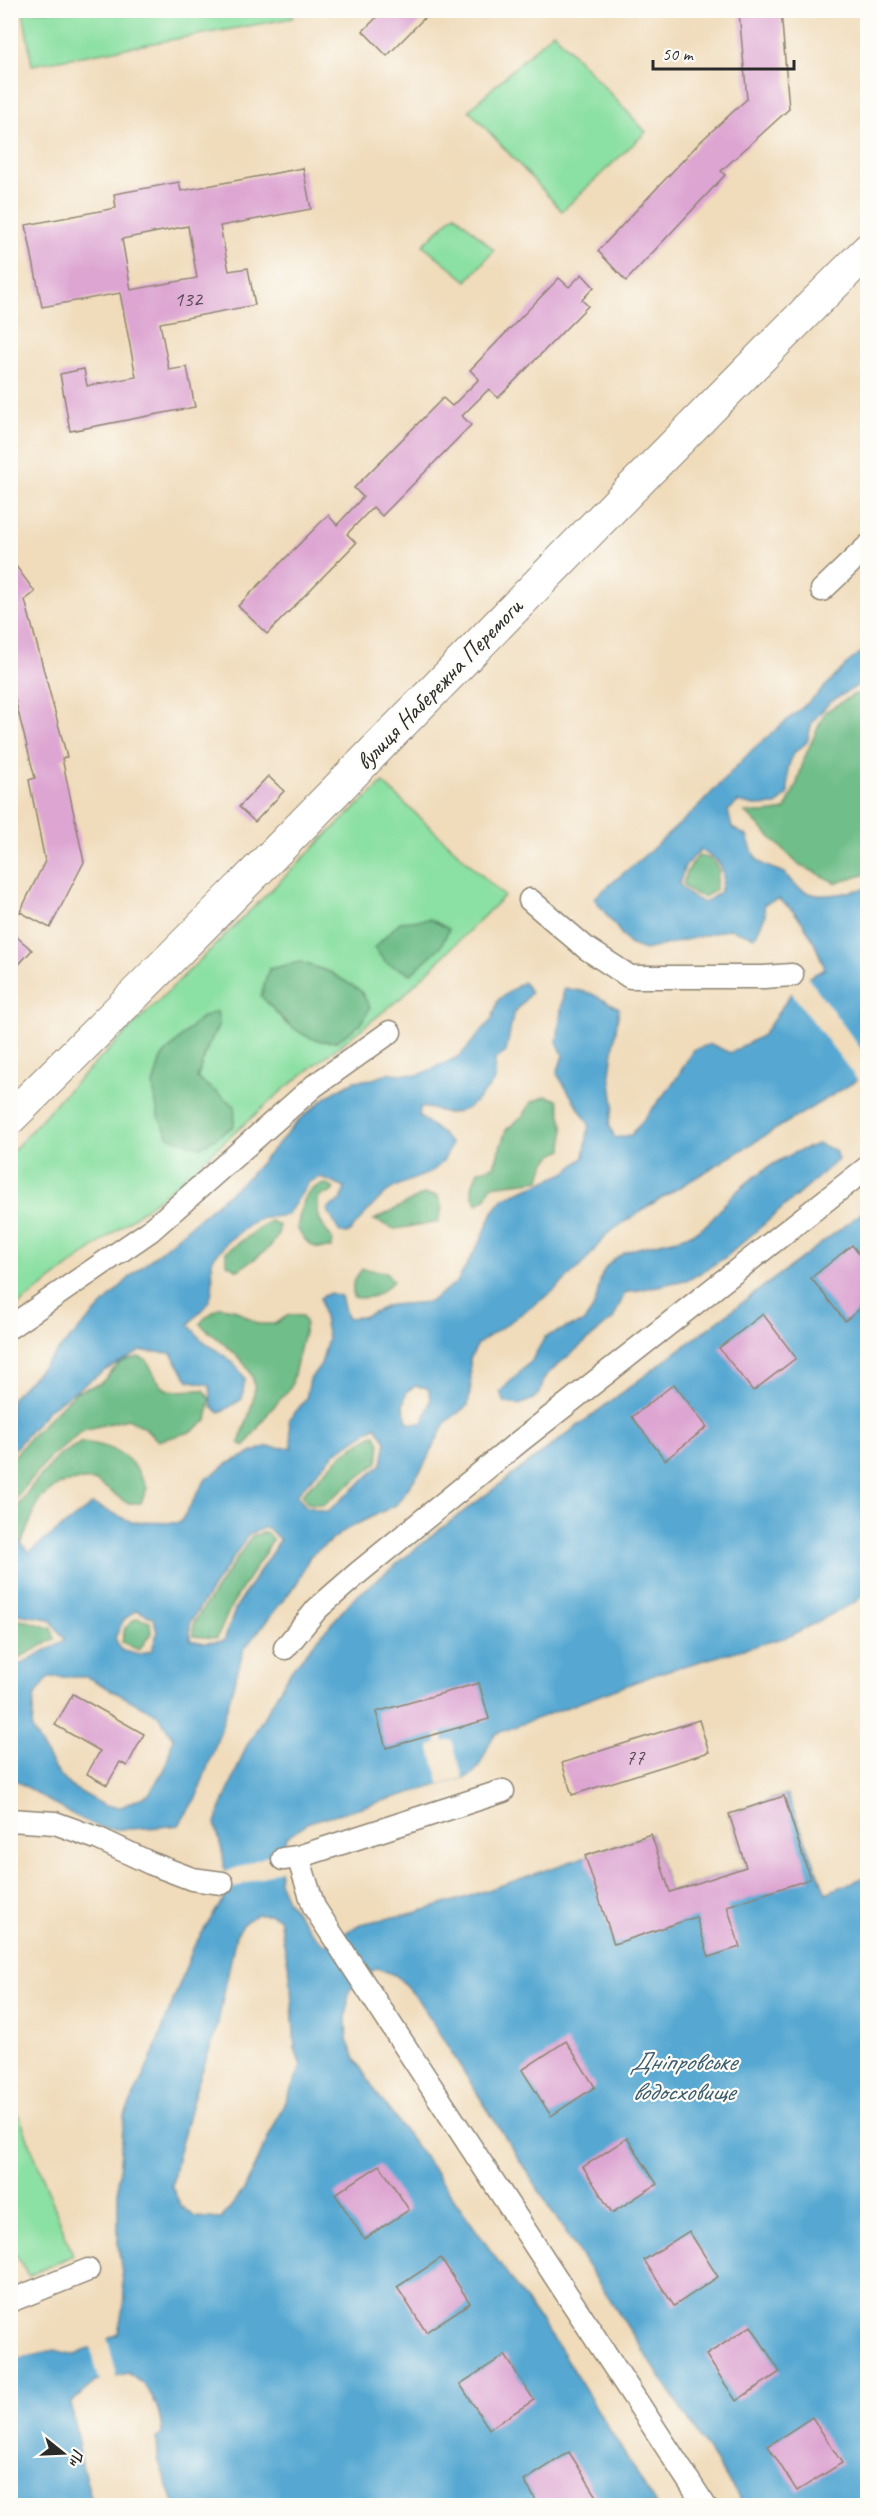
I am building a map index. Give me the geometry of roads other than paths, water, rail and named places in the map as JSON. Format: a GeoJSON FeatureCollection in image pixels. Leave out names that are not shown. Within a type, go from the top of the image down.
{"type":"FeatureCollection","features":[{"type":"Feature","properties":{"kind":"main road","name":"вулиця Набережна Перемоги"},"geometry":{"type":"LineString","coordinates":[[10,1118],[196,934],[706,411],[867,250]]}},
{"type":"Feature","properties":{"kind":"street"},"geometry":{"type":"LineString","coordinates":[[822,591],[867,546]]}},
{"type":"Feature","properties":{"kind":"street"},"geometry":{"type":"LineString","coordinates":[[530,900],[586,948],[630,977],[792,975]]}},
{"type":"Feature","properties":{"kind":"street"},"geometry":{"type":"LineString","coordinates":[[10,1327],[150,1231],[314,1086],[390,1032]]}},
{"type":"Feature","properties":{"kind":"street"},"geometry":{"type":"LineString","coordinates":[[285,1648],[317,1609],[358,1573],[520,1441],[867,1167]]}},
{"type":"Feature","properties":{"kind":"street"},"geometry":{"type":"LineString","coordinates":[[503,1791],[290,1858],[314,1907],[363,1984],[705,2505]]}},
{"type":"Feature","properties":{"kind":"street"},"geometry":{"type":"LineString","coordinates":[[10,1820],[55,1823],[99,1839],[192,1880],[222,1882]]}},
{"type":"Feature","properties":{"kind":"street"},"geometry":{"type":"LineString","coordinates":[[10,2301],[88,2270]]}},
{"type":"Feature","properties":{"kind":"water"},"geometry":{"type":"Polygon","coordinates":[[[867,648],[867,680],[830,702],[812,722],[807,742],[793,754],[788,768],[788,793],[777,805],[754,806],[738,802],[728,811],[732,828],[747,836],[759,862],[785,873],[802,890],[811,894],[832,895],[867,888],[867,1076],[650,1205],[607,1234],[583,1264],[551,1293],[478,1344],[470,1359],[471,1385],[468,1405],[445,1423],[423,1467],[396,1505],[347,1529],[310,1556],[297,1583],[244,1649],[219,1735],[197,1796],[179,1825],[127,1829],[100,1827],[66,1811],[11,1777],[11,1669],[65,1640],[50,1619],[11,1613],[10,1532],[29,1552],[93,1504],[132,1522],[180,1523],[206,1479],[229,1463],[265,1447],[292,1448],[289,1420],[306,1399],[310,1379],[321,1364],[328,1338],[320,1298],[330,1293],[341,1296],[347,1318],[362,1317],[390,1305],[429,1302],[457,1282],[481,1240],[493,1212],[504,1198],[565,1173],[584,1157],[589,1124],[557,1074],[563,1055],[557,1042],[564,988],[590,993],[619,1008],[610,1073],[614,1106],[609,1124],[615,1138],[631,1135],[675,1081],[693,1050],[711,1044],[730,1053],[763,1035],[793,991],[809,977],[825,969],[801,921],[787,905],[778,899],[764,904],[765,916],[755,937],[730,929],[645,950],[629,944],[594,898],[698,807],[753,749],[817,695],[850,661],[867,648]],[[700,850],[685,866],[679,884],[690,896],[704,903],[720,892],[723,871],[713,858],[700,850]],[[415,1386],[407,1391],[403,1405],[408,1423],[423,1423],[431,1399],[428,1388],[415,1386]],[[376,1426],[336,1452],[297,1494],[305,1506],[327,1512],[382,1464],[386,1441],[376,1426]],[[267,1527],[249,1534],[190,1622],[190,1640],[205,1643],[224,1641],[236,1607],[280,1540],[267,1527]],[[136,1610],[123,1621],[115,1638],[121,1650],[139,1655],[152,1650],[157,1633],[154,1618],[136,1610]],[[49,1677],[34,1697],[32,1729],[54,1768],[70,1786],[105,1806],[121,1807],[149,1794],[165,1769],[173,1738],[158,1715],[87,1677],[49,1677]]]}},
{"type":"Feature","properties":{"kind":"water"},"geometry":{"type":"Polygon","coordinates":[[[523,982],[531,992],[513,1015],[506,1052],[495,1060],[495,1080],[475,1102],[463,1110],[448,1113],[420,1108],[419,1116],[451,1144],[440,1165],[387,1192],[349,1233],[340,1233],[327,1209],[341,1200],[345,1188],[320,1177],[309,1182],[287,1215],[257,1219],[228,1241],[212,1260],[212,1293],[206,1306],[189,1325],[201,1339],[233,1362],[245,1378],[242,1399],[220,1413],[212,1407],[210,1385],[188,1380],[171,1353],[141,1351],[104,1371],[49,1409],[11,1453],[11,1399],[131,1276],[249,1176],[301,1118],[329,1095],[354,1081],[373,1079],[389,1073],[419,1075],[460,1056],[492,1019],[498,1000],[523,982]]]}},
{"type":"Feature","properties":{"kind":"water"},"geometry":{"type":"Polygon","coordinates":[[[818,1144],[835,1150],[838,1160],[726,1257],[690,1279],[625,1293],[613,1319],[544,1378],[540,1393],[519,1405],[505,1403],[500,1392],[532,1360],[545,1337],[583,1323],[595,1303],[604,1269],[617,1257],[637,1248],[672,1241],[693,1233],[707,1224],[751,1179],[783,1158],[818,1144]]]}},
{"type":"Feature","properties":{"kind":"water","name":"Дніпровське водосховище"},"geometry":{"type":"Polygon","coordinates":[[[867,1209],[867,1590],[857,1601],[790,1636],[662,1672],[495,1734],[481,1762],[470,1776],[309,1822],[287,1837],[283,1847],[279,1881],[288,1902],[313,1934],[326,1945],[360,1924],[418,1912],[461,1899],[651,1834],[670,1892],[746,1867],[729,1814],[787,1794],[826,1893],[867,1876],[867,2505],[744,2505],[553,2213],[417,1998],[397,1976],[377,1968],[349,1991],[346,2019],[347,2040],[355,2059],[382,2101],[558,2346],[656,2505],[175,2505],[158,2459],[157,2438],[162,2434],[160,2415],[149,2391],[128,2373],[95,2382],[71,2403],[82,2465],[93,2505],[11,2505],[10,2360],[54,2350],[76,2355],[118,2334],[125,2298],[118,2244],[118,2183],[124,2117],[151,2059],[194,1946],[227,1893],[223,1855],[215,1823],[246,1747],[292,1669],[351,1601],[435,1533],[867,1209]],[[257,1914],[244,1923],[236,1935],[217,2027],[194,2095],[176,2163],[172,2187],[181,2206],[195,2217],[221,2219],[244,2190],[301,2067],[295,2048],[290,1974],[279,1918],[269,1914],[257,1914]]]}}]}
